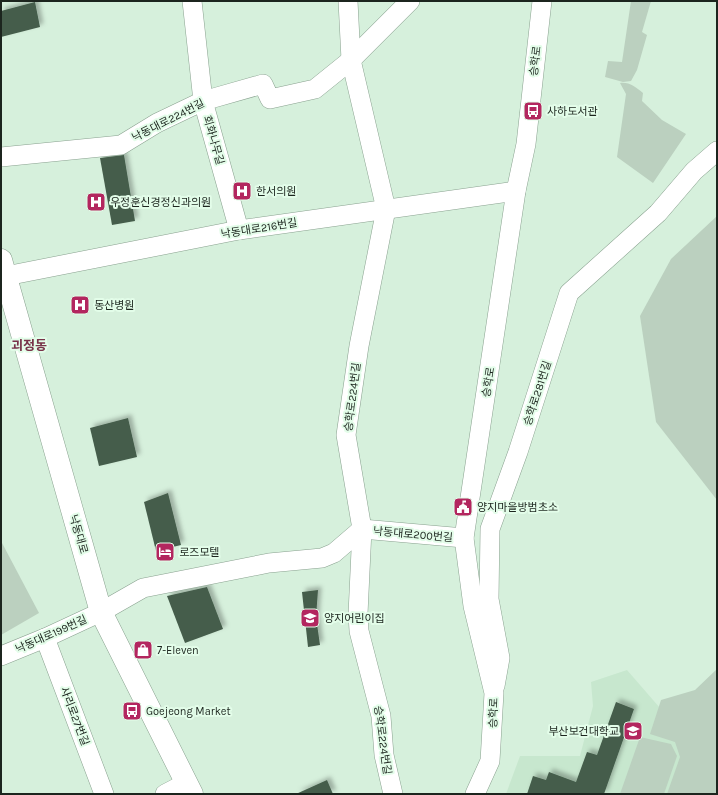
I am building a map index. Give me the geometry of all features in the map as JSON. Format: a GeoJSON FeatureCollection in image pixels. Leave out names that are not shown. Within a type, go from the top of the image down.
{"type":"FeatureCollection","features":[{"type":"Feature","properties":{"kind":"main road","name":"낙동대로"},"geometry":{"type":"LineString","coordinates":[[2,271],[101,612],[189,789]]}},
{"type":"Feature","properties":{"kind":"street","name":"회화나무길"},"geometry":{"type":"LineString","coordinates":[[192,1],[203,101],[239,230]]}},
{"type":"Feature","properties":{"kind":"street","name":"승학로224번길"},"geometry":{"type":"LineString","coordinates":[[348,1],[351,60],[386,209],[359,346],[346,434],[362,529],[358,614],[359,631],[381,716],[384,755],[393,794]]}},
{"type":"Feature","properties":{"kind":"street","name":"낙동대로224번길"},"geometry":{"type":"LineString","coordinates":[[1,157],[121,145],[157,123],[203,101],[263,84],[270,99],[314,89],[351,60],[410,1]]}},
{"type":"Feature","properties":{"kind":"street","name":"승학로"},"geometry":{"type":"LineString","coordinates":[[475,794],[490,761],[494,693],[473,606],[464,538],[516,191],[526,144],[542,1]]}},
{"type":"Feature","properties":{"kind":"street","name":"승학로281번길"},"geometry":{"type":"LineString","coordinates":[[494,693],[500,658],[489,600],[490,529],[518,452],[569,293],[658,213],[694,171],[717,152]]}},
{"type":"Feature","properties":{"kind":"street","name":"낙동대로216번길"},"geometry":{"type":"LineString","coordinates":[[2,271],[239,230],[516,191]]}},
{"type":"Feature","properties":{"kind":"street","name":"낙동대로200번길"},"geometry":{"type":"LineString","coordinates":[[362,529],[464,538]]}},
{"type":"Feature","properties":{"kind":"street","name":"낙동대로199번길"},"geometry":{"type":"LineString","coordinates":[[1,656],[45,638],[101,612],[143,588],[167,582],[269,563],[322,558],[334,553],[362,529]]}},
{"type":"Feature","properties":{"kind":"street","name":"사리로27번길"},"geometry":{"type":"LineString","coordinates":[[45,638],[104,794]]}},
{"type":"Feature","properties":{"kind":"street"},"geometry":{"type":"LineString","coordinates":[[165,794],[189,789]]}},
{"type":"Feature","properties":{"kind":"shaded area"},"geometry":{"type":"Polygon","coordinates":[[[631,1],[651,1],[642,32],[647,35],[637,70],[631,81],[623,82],[605,77],[608,61],[622,62],[631,1]]]}},
{"type":"Feature","properties":{"kind":"shaded area"},"geometry":{"type":"Polygon","coordinates":[[[620,83],[630,84],[643,93],[642,101],[662,120],[686,134],[653,183],[617,157],[626,94],[620,83]]]}},
{"type":"Feature","properties":{"kind":"shaded area"},"geometry":{"type":"Polygon","coordinates":[[[717,216],[717,500],[656,422],[640,316],[671,259],[717,216]]]}},
{"type":"Feature","properties":{"kind":"shaded area"},"geometry":{"type":"Polygon","coordinates":[[[1,541],[39,613],[1,635],[1,541]]]}},
{"type":"Feature","properties":{"kind":"shaded area"},"geometry":{"type":"Polygon","coordinates":[[[717,669],[717,794],[667,794],[680,757],[675,742],[650,734],[661,700],[695,690],[717,669]]]}},
{"type":"Feature","properties":{"kind":"shaded area","name":"부산보건대학교"},"geometry":{"type":"Polygon","coordinates":[[[627,670],[706,761],[695,794],[506,794],[520,756],[580,756],[593,706],[591,682],[627,670]]]}},
{"type":"Feature","properties":{"kind":"shaded area"},"geometry":{"type":"Polygon","coordinates":[[[640,737],[671,744],[677,756],[664,794],[620,794],[640,737]]]}},
{"type":"Feature","properties":{"kind":"building"},"geometry":{"type":"Polygon","coordinates":[[[35,2],[40,27],[1,37],[1,11],[35,2]]]}},
{"type":"Feature","properties":{"kind":"building"},"geometry":{"type":"Polygon","coordinates":[[[124,155],[135,221],[112,225],[100,158],[124,155]]]}},
{"type":"Feature","properties":{"kind":"building"},"geometry":{"type":"Polygon","coordinates":[[[128,418],[137,457],[99,466],[90,428],[128,418]]]}},
{"type":"Feature","properties":{"kind":"building"},"geometry":{"type":"Polygon","coordinates":[[[168,493],[181,545],[156,551],[144,502],[168,493]]]}},
{"type":"Feature","properties":{"kind":"building"},"geometry":{"type":"Polygon","coordinates":[[[207,587],[223,629],[185,643],[167,596],[207,587]]]}},
{"type":"Feature","properties":{"kind":"building"},"geometry":{"type":"Polygon","coordinates":[[[318,590],[316,617],[320,645],[308,647],[302,592],[318,590]]]}},
{"type":"Feature","properties":{"kind":"building"},"geometry":{"type":"Polygon","coordinates":[[[616,702],[634,709],[604,794],[527,794],[533,776],[546,780],[549,772],[576,782],[587,752],[597,755],[616,702]]]}},
{"type":"Feature","properties":{"kind":"building"},"geometry":{"type":"Polygon","coordinates":[[[327,780],[333,794],[296,794],[327,780]]]}},
{"type":"Feature","properties":{"kind":"place","name":"사하도서관"},"geometry":{"type":"Point","coordinates":[533,111]}},
{"type":"Feature","properties":{"kind":"place","name":"한서의원"},"geometry":{"type":"Point","coordinates":[242,191]}},
{"type":"Feature","properties":{"kind":"place","name":"우정훈신경정신과의원"},"geometry":{"type":"Point","coordinates":[96,202]}},
{"type":"Feature","properties":{"kind":"place","name":"동산병원"},"geometry":{"type":"Point","coordinates":[80,305]}},
{"type":"Feature","properties":{"kind":"place","name":"양지마을방범초소"},"geometry":{"type":"Point","coordinates":[463,507]}},
{"type":"Feature","properties":{"kind":"place","name":"로즈모텔"},"geometry":{"type":"Point","coordinates":[165,552]}},
{"type":"Feature","properties":{"kind":"place","name":"양지어린이집"},"geometry":{"type":"Point","coordinates":[310,618]}},
{"type":"Feature","properties":{"kind":"place","name":"7-Eleven"},"geometry":{"type":"Point","coordinates":[143,650]}},
{"type":"Feature","properties":{"kind":"place","name":"Goejeong Market"},"geometry":{"type":"Point","coordinates":[132,711]}},
{"type":"Feature","properties":{"kind":"place","name":"부산보건대학교"},"geometry":{"type":"Point","coordinates":[633,731]}},
{"type":"Feature","properties":{"kind":"district","name":"괴정동"},"geometry":{"type":"Point","coordinates":[29,345]}}]}
